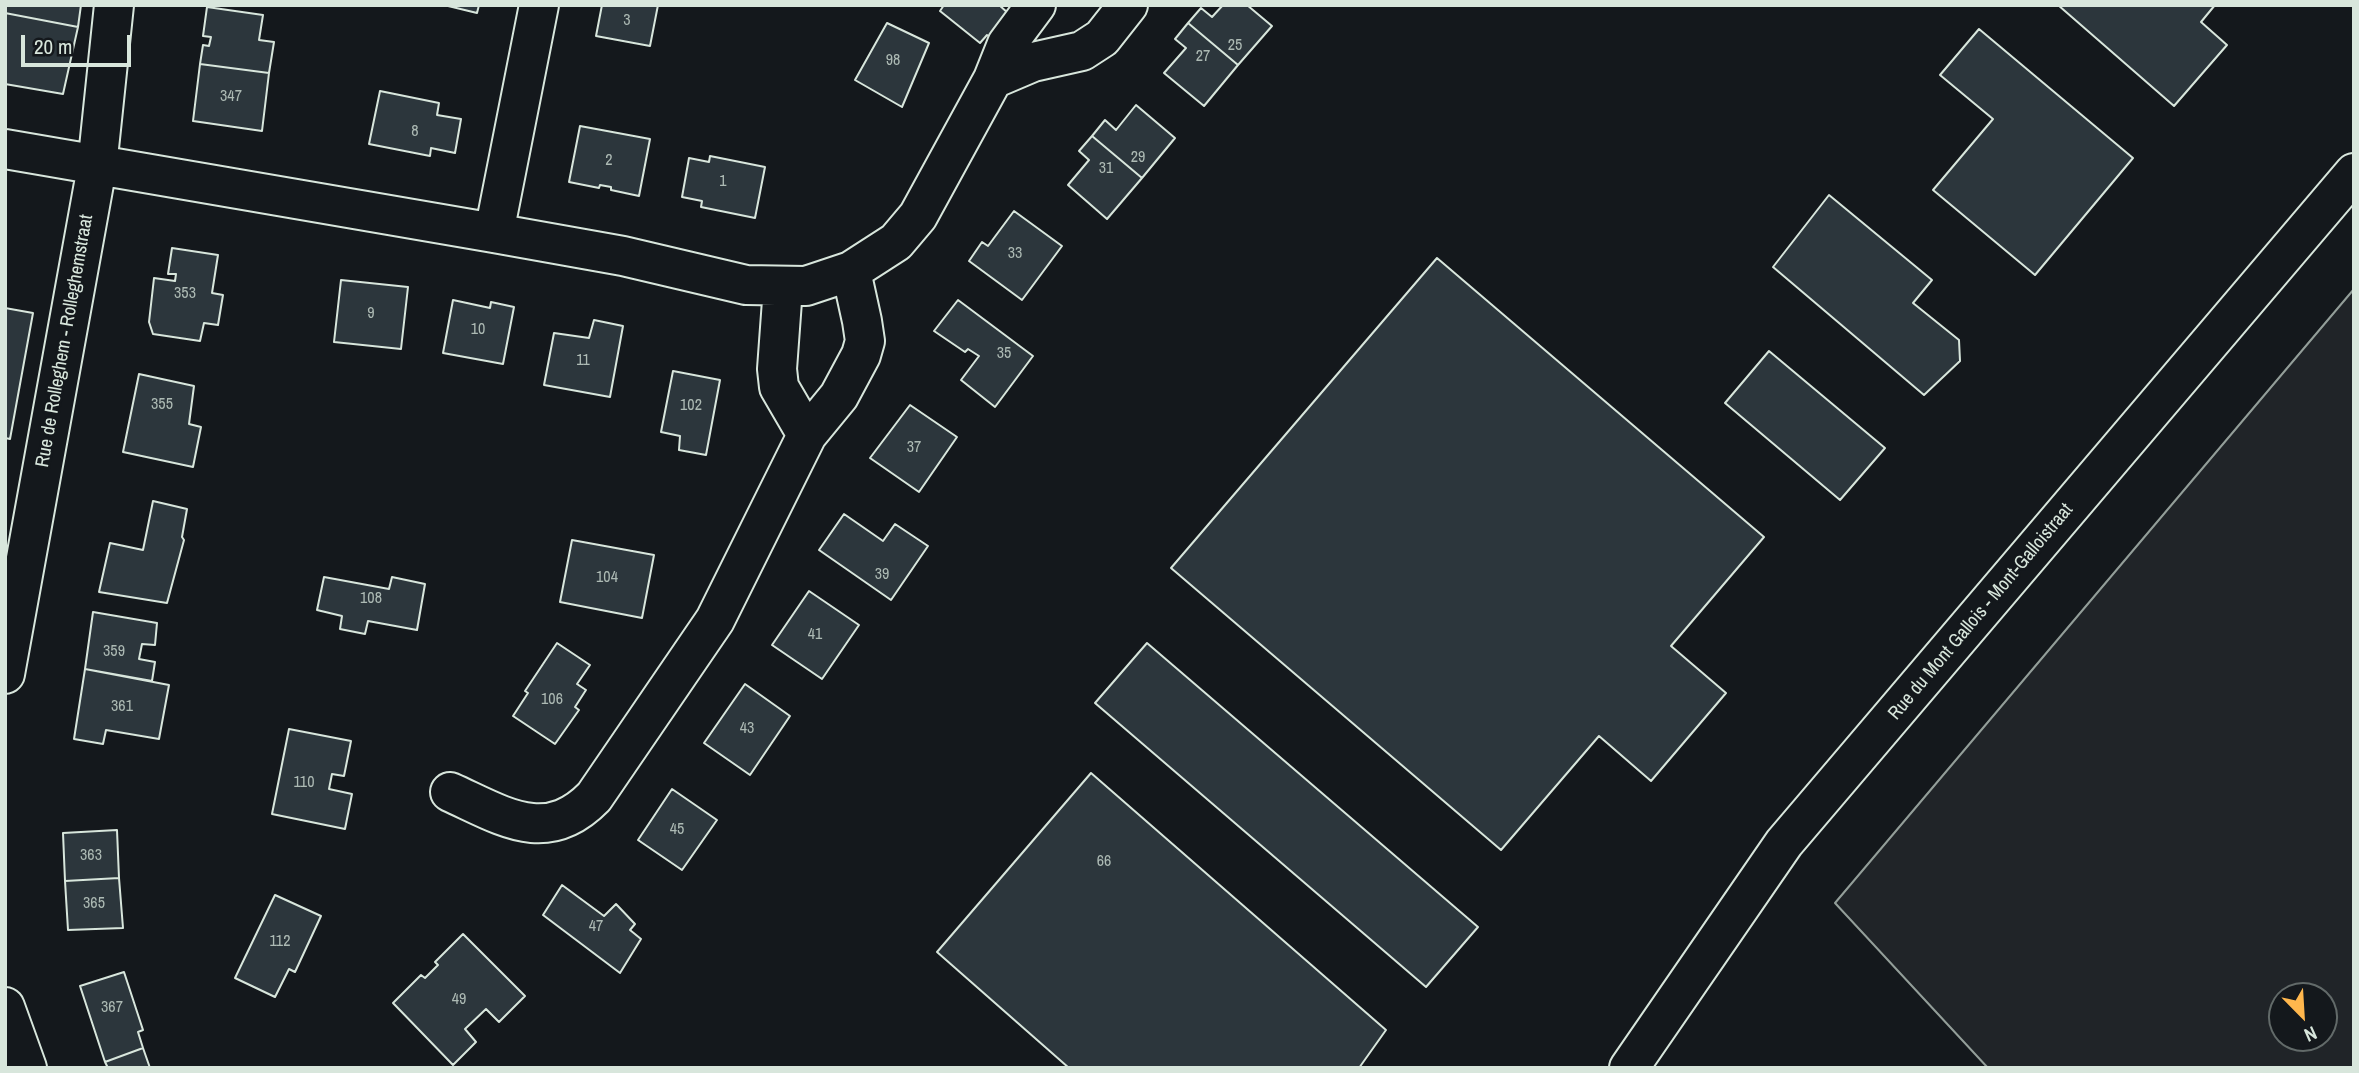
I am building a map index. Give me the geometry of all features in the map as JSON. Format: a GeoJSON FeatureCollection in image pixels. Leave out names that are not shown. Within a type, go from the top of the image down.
{"type":"FeatureCollection","features":[{"type":"Feature","properties":{"kind":"street","name":"Rue de Rolleghem - Rolleghemstraat"},"geometry":{"type":"LineString","coordinates":[[5,674],[97,167],[114,5]]}},
{"type":"Feature","properties":{"kind":"street"},"geometry":{"type":"LineString","coordinates":[[494,233],[539,5]]}},
{"type":"Feature","properties":{"kind":"street"},"geometry":{"type":"LineString","coordinates":[[5,149],[623,256],[746,285],[783,287],[818,283],[851,271],[896,242],[918,216],[993,79],[1007,44],[1036,5]]}},
{"type":"Feature","properties":{"kind":"street"},"geometry":{"type":"LineString","coordinates":[[1048,5],[1057,27],[1065,34],[1094,44]]}},
{"type":"Feature","properties":{"kind":"street"},"geometry":{"type":"LineString","coordinates":[[993,79],[1032,62],[1082,51],[1094,44],[1128,5]]}},
{"type":"Feature","properties":{"kind":"street","name":"Rue du Mont Gallois - Mont-Galloistraat"},"geometry":{"type":"LineString","coordinates":[[1629,1068],[1784,843],[2354,173]]}},
{"type":"Feature","properties":{"kind":"street"},"geometry":{"type":"LineString","coordinates":[[450,792],[518,820],[539,824],[560,822],[579,813],[594,797],[715,620],[807,435],[839,396],[861,355],[865,341],[851,271]]}},
{"type":"Feature","properties":{"kind":"street"},"geometry":{"type":"LineString","coordinates":[[783,287],[777,369],[779,387],[807,435]]}},
{"type":"Feature","properties":{"kind":"street"},"geometry":{"type":"LineString","coordinates":[[5,1007],[27,1068]]}},
{"type":"Feature","properties":{"kind":"shaded area"},"geometry":{"type":"Polygon","coordinates":[[[2354,289],[2354,1068],[1988,1068],[1835,903],[2354,289]]]}},
{"type":"Feature","properties":{"kind":"building"},"geometry":{"type":"Polygon","coordinates":[[[5,5],[81,5],[78,27],[5,13],[5,5]]]}},
{"type":"Feature","properties":{"kind":"building"},"geometry":{"type":"Polygon","coordinates":[[[444,5],[479,5],[477,13],[444,5]]]}},
{"type":"Feature","properties":{"kind":"building"},"geometry":{"type":"Polygon","coordinates":[[[602,5],[658,5],[650,46],[596,36],[602,5]]]}},
{"type":"Feature","properties":{"kind":"building"},"geometry":{"type":"Polygon","coordinates":[[[944,5],[999,5],[1008,13],[990,37],[987,35],[980,43],[940,11],[944,5]]]}},
{"type":"Feature","properties":{"kind":"building"},"geometry":{"type":"Polygon","coordinates":[[[1223,5],[1247,5],[1272,26],[1238,65],[1188,23],[1201,8],[1212,17],[1223,5]]]}},
{"type":"Feature","properties":{"kind":"building"},"geometry":{"type":"Polygon","coordinates":[[[2058,5],[2215,5],[2201,22],[2227,45],[2174,106],[2058,5]]]}},
{"type":"Feature","properties":{"kind":"building"},"geometry":{"type":"Polygon","coordinates":[[[207,7],[263,15],[259,40],[274,42],[269,73],[200,64],[203,45],[209,46],[211,37],[203,36],[207,7]]]}},
{"type":"Feature","properties":{"kind":"building"},"geometry":{"type":"Polygon","coordinates":[[[5,13],[78,27],[63,94],[5,84],[5,13]]]}},
{"type":"Feature","properties":{"kind":"building"},"geometry":{"type":"Polygon","coordinates":[[[887,23],[929,43],[902,107],[855,80],[887,23]]]}},
{"type":"Feature","properties":{"kind":"building"},"geometry":{"type":"Polygon","coordinates":[[[1188,23],[1238,65],[1204,106],[1164,73],[1186,48],[1175,39],[1188,23]]]}},
{"type":"Feature","properties":{"kind":"building"},"geometry":{"type":"Polygon","coordinates":[[[1979,29],[2133,158],[2035,275],[1933,190],[1993,119],[1940,75],[1979,29]]]}},
{"type":"Feature","properties":{"kind":"building"},"geometry":{"type":"Polygon","coordinates":[[[200,64],[269,73],[262,131],[193,121],[200,64]]]}},
{"type":"Feature","properties":{"kind":"building"},"geometry":{"type":"Polygon","coordinates":[[[380,91],[439,103],[437,115],[461,119],[455,153],[431,148],[430,156],[369,144],[380,91]]]}},
{"type":"Feature","properties":{"kind":"building"},"geometry":{"type":"Polygon","coordinates":[[[1136,105],[1175,138],[1142,178],[1092,136],[1105,120],[1116,130],[1136,105]]]}},
{"type":"Feature","properties":{"kind":"building"},"geometry":{"type":"Polygon","coordinates":[[[580,126],[650,139],[639,196],[611,190],[611,187],[600,185],[599,188],[569,182],[580,126]]]}},
{"type":"Feature","properties":{"kind":"building"},"geometry":{"type":"Polygon","coordinates":[[[1092,136],[1142,178],[1107,219],[1068,185],[1089,160],[1079,151],[1092,136]]]}},
{"type":"Feature","properties":{"kind":"building"},"geometry":{"type":"Polygon","coordinates":[[[710,156],[765,167],[755,218],[701,207],[702,201],[682,197],[689,158],[709,162],[710,156]]]}},
{"type":"Feature","properties":{"kind":"building"},"geometry":{"type":"Polygon","coordinates":[[[1829,195],[1932,280],[1913,303],[1959,340],[1960,361],[1924,395],[1773,267],[1829,195]]]}},
{"type":"Feature","properties":{"kind":"building"},"geometry":{"type":"Polygon","coordinates":[[[1014,211],[1062,246],[1022,300],[969,261],[982,242],[988,246],[1014,211]]]}},
{"type":"Feature","properties":{"kind":"building"},"geometry":{"type":"Polygon","coordinates":[[[172,248],[218,255],[212,293],[223,295],[218,325],[204,323],[200,341],[153,334],[149,322],[154,278],[175,281],[176,274],[168,274],[172,248]]]}},
{"type":"Feature","properties":{"kind":"building"},"geometry":{"type":"Polygon","coordinates":[[[1437,258],[1764,537],[1671,646],[1726,693],[1651,781],[1599,736],[1501,850],[1171,568],[1437,258]]]}},
{"type":"Feature","properties":{"kind":"building"},"geometry":{"type":"Polygon","coordinates":[[[341,280],[408,287],[401,349],[334,342],[341,280]]]}},
{"type":"Feature","properties":{"kind":"building"},"geometry":{"type":"Polygon","coordinates":[[[453,300],[490,308],[491,302],[514,307],[503,364],[443,353],[453,300]]]}},
{"type":"Feature","properties":{"kind":"building"},"geometry":{"type":"Polygon","coordinates":[[[958,300],[1033,356],[995,407],[961,380],[979,356],[968,349],[965,352],[934,331],[958,300]]]}},
{"type":"Feature","properties":{"kind":"building"},"geometry":{"type":"Polygon","coordinates":[[[5,308],[33,313],[10,439],[5,438],[5,308]]]}},
{"type":"Feature","properties":{"kind":"building"},"geometry":{"type":"Polygon","coordinates":[[[594,320],[623,326],[610,397],[544,385],[554,333],[589,338],[594,320]]]}},
{"type":"Feature","properties":{"kind":"building"},"geometry":{"type":"Polygon","coordinates":[[[1769,351],[1885,448],[1840,500],[1725,403],[1769,351]]]}},
{"type":"Feature","properties":{"kind":"building"},"geometry":{"type":"Polygon","coordinates":[[[673,371],[720,380],[706,455],[679,450],[680,436],[661,432],[673,371]]]}},
{"type":"Feature","properties":{"kind":"building"},"geometry":{"type":"Polygon","coordinates":[[[139,374],[194,386],[189,424],[201,427],[193,467],[123,452],[139,374]]]}},
{"type":"Feature","properties":{"kind":"building"},"geometry":{"type":"Polygon","coordinates":[[[910,405],[957,437],[919,492],[870,458],[910,405]]]}},
{"type":"Feature","properties":{"kind":"building"},"geometry":{"type":"Polygon","coordinates":[[[153,501],[187,509],[182,537],[184,540],[167,603],[99,592],[110,543],[143,550],[153,501]]]}},
{"type":"Feature","properties":{"kind":"building"},"geometry":{"type":"Polygon","coordinates":[[[844,514],[883,541],[895,524],[928,546],[891,600],[819,550],[844,514]]]}},
{"type":"Feature","properties":{"kind":"building"},"geometry":{"type":"Polygon","coordinates":[[[572,540],[654,555],[642,618],[560,602],[572,540]]]}},
{"type":"Feature","properties":{"kind":"building"},"geometry":{"type":"Polygon","coordinates":[[[324,577],[389,589],[392,577],[425,584],[417,630],[368,621],[365,634],[340,629],[342,616],[317,610],[324,577]]]}},
{"type":"Feature","properties":{"kind":"building"},"geometry":{"type":"Polygon","coordinates":[[[809,591],[859,625],[822,679],[772,645],[809,591]]]}},
{"type":"Feature","properties":{"kind":"building"},"geometry":{"type":"Polygon","coordinates":[[[93,612],[157,623],[155,645],[142,644],[139,659],[155,662],[152,681],[85,669],[93,612]]]}},
{"type":"Feature","properties":{"kind":"building"},"geometry":{"type":"Polygon","coordinates":[[[557,643],[590,665],[577,684],[586,690],[575,707],[579,710],[555,744],[513,716],[528,693],[525,691],[557,643]]]}},
{"type":"Feature","properties":{"kind":"building"},"geometry":{"type":"Polygon","coordinates":[[[1147,643],[1478,927],[1426,987],[1095,703],[1147,643]]]}},
{"type":"Feature","properties":{"kind":"building"},"geometry":{"type":"Polygon","coordinates":[[[85,669],[169,685],[159,739],[106,730],[103,744],[74,739],[85,669]]]}},
{"type":"Feature","properties":{"kind":"building"},"geometry":{"type":"Polygon","coordinates":[[[745,684],[790,716],[750,775],[704,743],[745,684]]]}},
{"type":"Feature","properties":{"kind":"building"},"geometry":{"type":"Polygon","coordinates":[[[289,729],[351,741],[344,776],[332,774],[329,789],[352,794],[345,829],[272,814],[289,729]]]}},
{"type":"Feature","properties":{"kind":"building"},"geometry":{"type":"Polygon","coordinates":[[[1091,773],[1386,1030],[1359,1068],[1069,1068],[937,952],[1091,773]]]}},
{"type":"Feature","properties":{"kind":"building"},"geometry":{"type":"Polygon","coordinates":[[[672,789],[717,820],[682,870],[638,840],[672,789]]]}},
{"type":"Feature","properties":{"kind":"building"},"geometry":{"type":"Polygon","coordinates":[[[117,830],[119,878],[65,881],[63,833],[117,830]]]}},
{"type":"Feature","properties":{"kind":"building"},"geometry":{"type":"Polygon","coordinates":[[[119,878],[123,928],[68,930],[65,881],[119,878]]]}},
{"type":"Feature","properties":{"kind":"building"},"geometry":{"type":"Polygon","coordinates":[[[562,885],[604,916],[616,904],[635,924],[630,930],[641,939],[620,973],[543,915],[562,885]]]}},
{"type":"Feature","properties":{"kind":"building"},"geometry":{"type":"Polygon","coordinates":[[[275,895],[321,916],[295,972],[289,969],[275,997],[235,978],[275,895]]]}},
{"type":"Feature","properties":{"kind":"building"},"geometry":{"type":"Polygon","coordinates":[[[463,934],[525,996],[499,1022],[486,1009],[465,1029],[476,1042],[453,1065],[393,1003],[421,975],[425,978],[438,965],[435,962],[463,934]]]}},
{"type":"Feature","properties":{"kind":"building"},"geometry":{"type":"Polygon","coordinates":[[[124,972],[143,1030],[138,1032],[143,1048],[105,1062],[80,986],[124,972]]]}},
{"type":"Feature","properties":{"kind":"building"},"geometry":{"type":"Polygon","coordinates":[[[143,1048],[150,1068],[108,1068],[105,1062],[143,1048]]]}}]}
